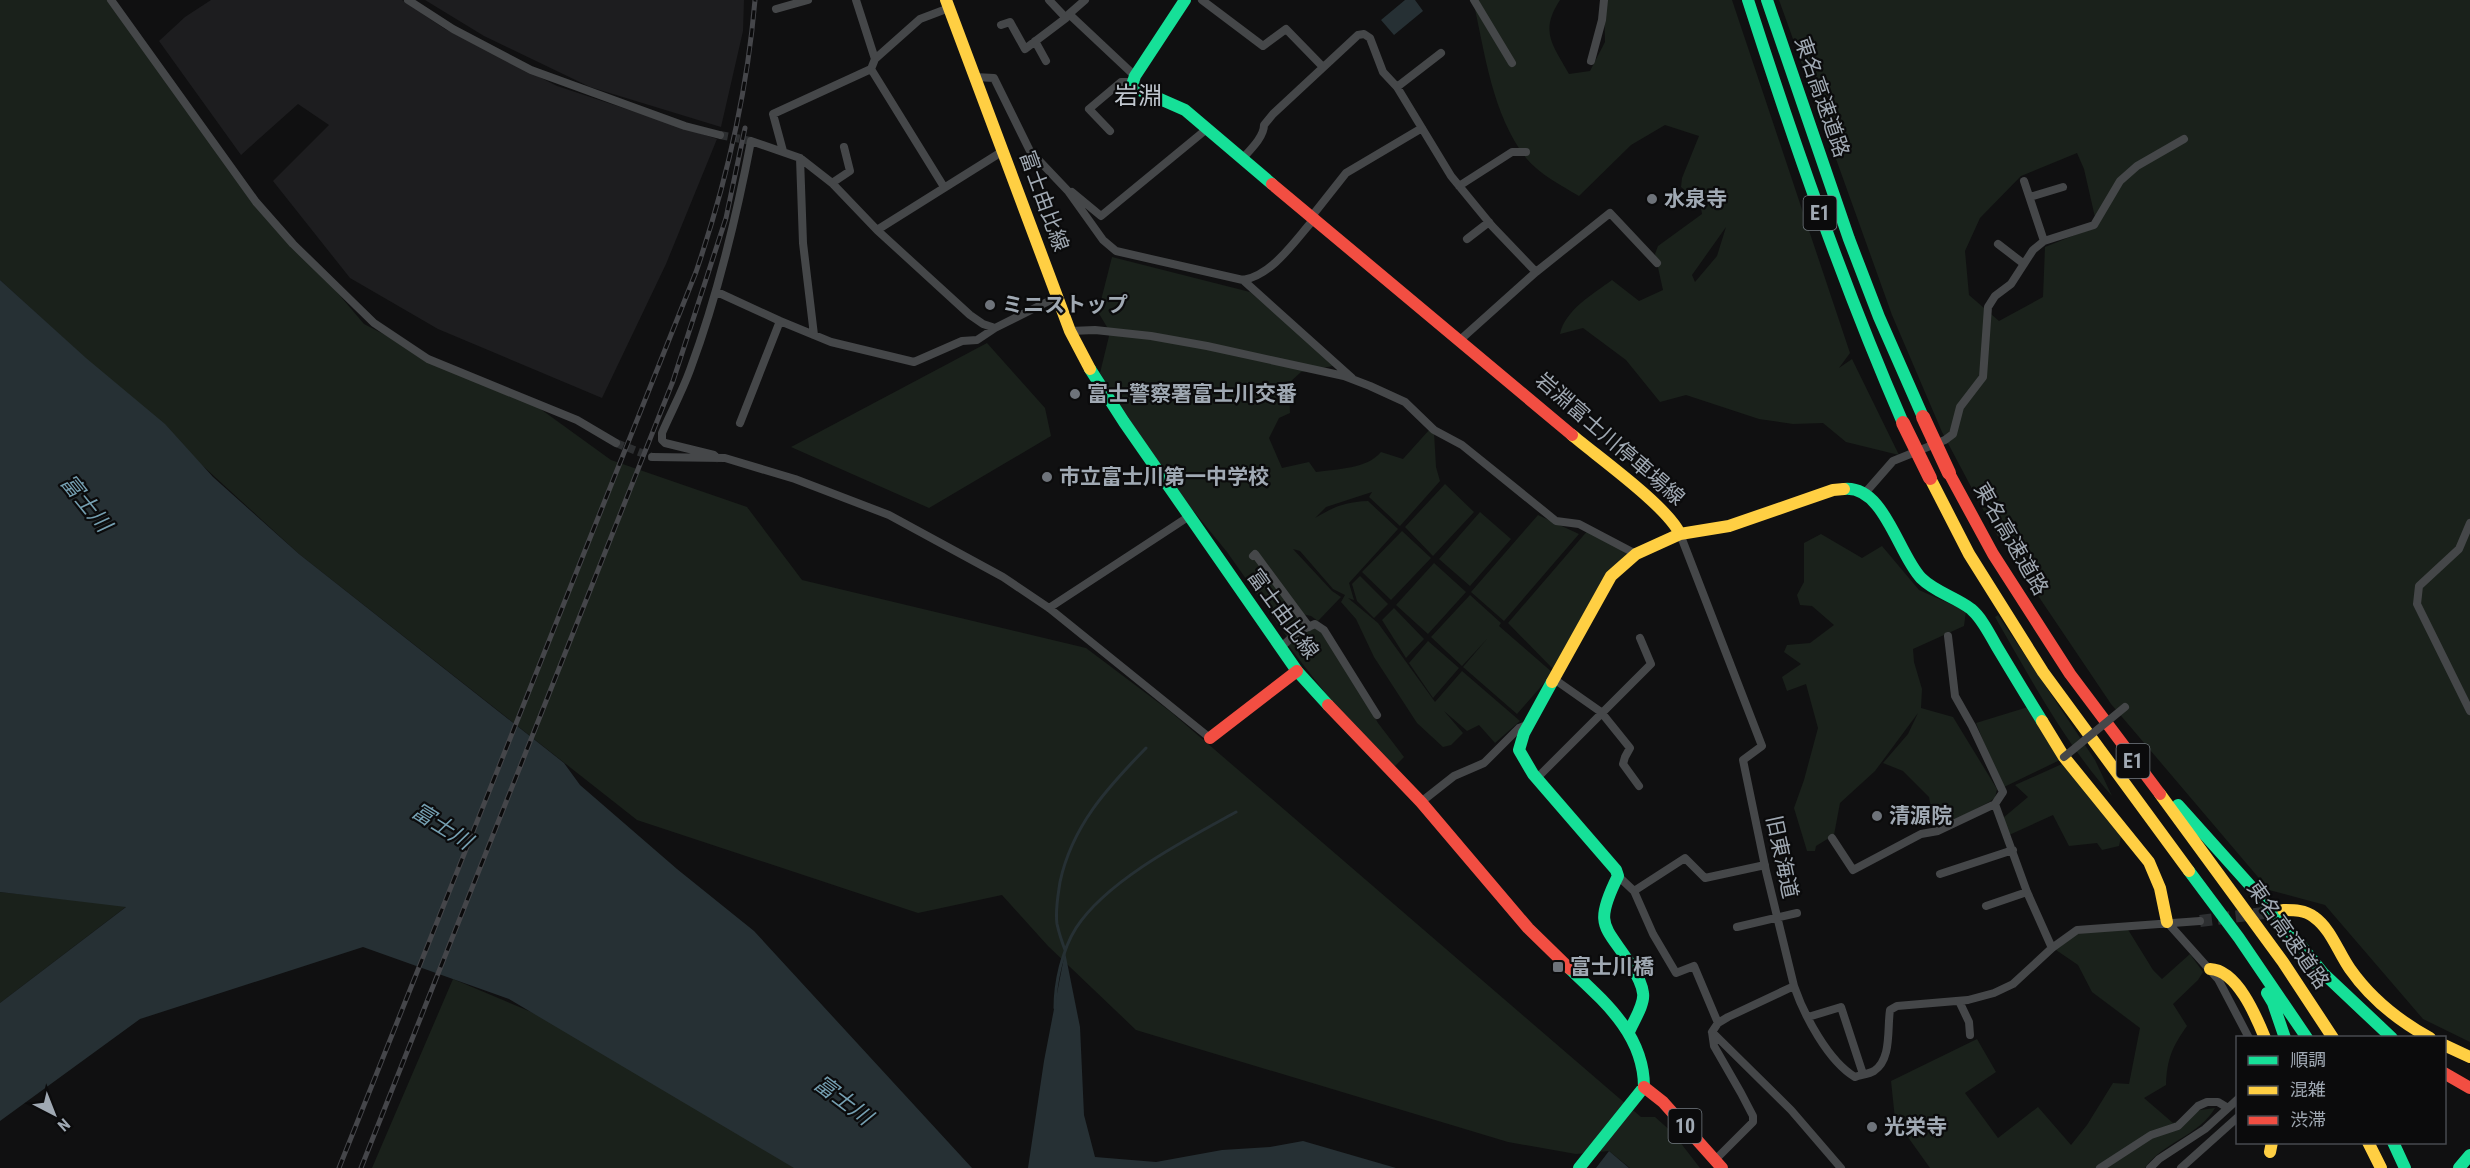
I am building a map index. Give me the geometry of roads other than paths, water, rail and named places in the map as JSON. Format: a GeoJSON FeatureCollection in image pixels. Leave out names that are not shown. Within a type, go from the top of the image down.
{"type":"FeatureCollection","features":[{"type":"Feature","properties":{"kind":"main road","name":"東名高速道路"},"geometry":{"type":"LineString","coordinates":[[1748,0],[1832,246],[1862,326],[1904,423],[1969,554],[2043,672],[2090,739],[2266,975],[2306,1036]]}},
{"type":"Feature","properties":{"kind":"main road","name":"東名高速道路"},"geometry":{"type":"LineString","coordinates":[[1767,0],[1849,239],[1879,317],[1949,473],[1993,554],[2029,613],[2110,729],[2283,962],[2332,1036]]}},
{"type":"Feature","properties":{"kind":"main road"},"geometry":{"type":"LineString","coordinates":[[1134,79],[1180,2]]}},
{"type":"Feature","properties":{"kind":"main road","name":"富士由比線"},"geometry":{"type":"LineString","coordinates":[[948,4],[1070,331],[1084,359],[1124,422],[1296,671],[1421,802],[1528,928],[1602,997],[1629,1032],[1644,1072],[1644,1087]]}},
{"type":"Feature","properties":{"kind":"main road","name":"岩淵富士川停車場線"},"geometry":{"type":"LineString","coordinates":[[1134,79],[1135,88],[1185,110],[1208,128],[1676,523],[1680,534],[1636,554],[1611,576],[1528,724],[1519,747],[1521,758],[1612,864],[1618,876]]}},
{"type":"Feature","properties":{"kind":"main road"},"geometry":{"type":"LineString","coordinates":[[1680,534],[1729,526],[1833,490],[1852,488],[1865,494],[1881,508],[1907,559],[1920,577],[1933,588],[1972,610],[1984,625],[2064,757],[2149,862],[2160,888],[2167,922]]}},
{"type":"Feature","properties":{"kind":"main road"},"geometry":{"type":"LineString","coordinates":[[1210,738],[1296,671]]}},
{"type":"Feature","properties":{"kind":"main road"},"geometry":{"type":"LineString","coordinates":[[2110,729],[2272,911],[2323,974],[2390,1036]]}},
{"type":"Feature","properties":{"kind":"main road"},"geometry":{"type":"LineString","coordinates":[[1618,876],[1605,900],[1605,932],[1642,987],[1644,995],[1629,1032]]}},
{"type":"Feature","properties":{"kind":"main road"},"geometry":{"type":"LineString","coordinates":[[2209,897],[2273,1003],[2284,1036]]}},
{"type":"Feature","properties":{"kind":"main road"},"geometry":{"type":"LineString","coordinates":[[2283,910],[2303,910],[2317,919],[2352,971],[2387,1009],[2409,1028],[2426,1036]]}},
{"type":"Feature","properties":{"kind":"main road"},"geometry":{"type":"LineString","coordinates":[[2210,969],[2219,970],[2231,979],[2260,1025],[2264,1036]]}},
{"type":"Feature","properties":{"kind":"main road"},"geometry":{"type":"LineString","coordinates":[[2446,1045],[2470,1057]]}},
{"type":"Feature","properties":{"kind":"main road"},"geometry":{"type":"LineString","coordinates":[[2446,1074],[2470,1088]]}},
{"type":"Feature","properties":{"kind":"main road"},"geometry":{"type":"LineString","coordinates":[[1579,1168],[1644,1087]]}},
{"type":"Feature","properties":{"kind":"main road","name":"10"},"geometry":{"type":"LineString","coordinates":[[1644,1087],[1662,1102],[1718,1164]]}},
{"type":"Feature","properties":{"kind":"main road"},"geometry":{"type":"LineString","coordinates":[[2369,1144],[2381,1168]]}},
{"type":"Feature","properties":{"kind":"main road"},"geometry":{"type":"LineString","coordinates":[[2393,1144],[2405,1168]]}},
{"type":"Feature","properties":{"kind":"main road"},"geometry":{"type":"LineString","coordinates":[[2459,1168],[2470,1155]]}},
{"type":"Feature","properties":{"kind":"street"},"geometry":{"type":"LineString","coordinates":[[111,0],[256,202],[292,244],[374,324],[428,358],[577,420],[616,444]]}},
{"type":"Feature","properties":{"kind":"street"},"geometry":{"type":"LineString","coordinates":[[408,0],[453,29],[531,70],[685,126],[720,135]]}},
{"type":"Feature","properties":{"kind":"street"},"geometry":{"type":"LineString","coordinates":[[776,9],[808,0]]}},
{"type":"Feature","properties":{"kind":"street"},"geometry":{"type":"LineString","coordinates":[[856,0],[875,59]]}},
{"type":"Feature","properties":{"kind":"street"},"geometry":{"type":"LineString","coordinates":[[1049,0],[1134,79]]}},
{"type":"Feature","properties":{"kind":"street"},"geometry":{"type":"LineString","coordinates":[[1001,25],[1010,22],[1026,49],[1085,0]]}},
{"type":"Feature","properties":{"kind":"street"},"geometry":{"type":"LineString","coordinates":[[1202,0],[1263,46],[1286,29],[1322,66]]}},
{"type":"Feature","properties":{"kind":"street"},"geometry":{"type":"LineString","coordinates":[[1474,0],[1512,63]]}},
{"type":"Feature","properties":{"kind":"street"},"geometry":{"type":"LineString","coordinates":[[1591,61],[1602,20],[1604,0]]}},
{"type":"Feature","properties":{"kind":"street"},"geometry":{"type":"LineString","coordinates":[[783,151],[773,114],[871,69],[875,59],[920,19],[948,4]]}},
{"type":"Feature","properties":{"kind":"street"},"geometry":{"type":"LineString","coordinates":[[1242,159],[1259,138],[1264,124],[1273,114],[1322,66],[1358,35],[1364,34],[1370,38],[1383,72],[1397,87],[1459,186],[1536,272]]}},
{"type":"Feature","properties":{"kind":"street"},"geometry":{"type":"LineString","coordinates":[[1035,41],[1046,61]]}},
{"type":"Feature","properties":{"kind":"street"},"geometry":{"type":"LineString","coordinates":[[1397,87],[1441,52]]}},
{"type":"Feature","properties":{"kind":"street"},"geometry":{"type":"LineString","coordinates":[[871,69],[944,187]]}},
{"type":"Feature","properties":{"kind":"street"},"geometry":{"type":"LineString","coordinates":[[975,77],[994,78],[1030,151],[1068,191],[1103,240],[1116,252],[1243,280],[1260,275],[1272,265],[1314,217],[1346,173],[1422,128]]}},
{"type":"Feature","properties":{"kind":"street"},"geometry":{"type":"LineString","coordinates":[[1110,130],[1089,109],[1121,82],[1134,79]]}},
{"type":"Feature","properties":{"kind":"street"},"geometry":{"type":"LineString","coordinates":[[1068,191],[1077,195],[1101,216],[1208,128]]}},
{"type":"Feature","properties":{"kind":"street"},"geometry":{"type":"LineString","coordinates":[[1865,494],[1878,475],[1893,460],[1945,440],[1953,434],[1960,407],[1983,377],[1988,307],[1995,296],[2011,284],[2033,250],[2044,241],[2094,225],[2120,181],[2137,166],[2184,139]]}},
{"type":"Feature","properties":{"kind":"street"},"geometry":{"type":"LineString","coordinates":[[717,459],[714,454],[665,443],[662,440],[662,433],[689,372],[717,292],[734,227],[751,141],[800,158],[832,183],[877,230],[970,315],[995,328]]}},
{"type":"Feature","properties":{"kind":"street"},"geometry":{"type":"LineString","coordinates":[[832,183],[850,171],[844,147]]}},
{"type":"Feature","properties":{"kind":"street"},"geometry":{"type":"LineString","coordinates":[[877,230],[1003,151]]}},
{"type":"Feature","properties":{"kind":"street"},"geometry":{"type":"LineString","coordinates":[[1459,186],[1512,152],[1526,152]]}},
{"type":"Feature","properties":{"kind":"street"},"geometry":{"type":"LineString","coordinates":[[800,158],[803,243],[814,335]]}},
{"type":"Feature","properties":{"kind":"street"},"geometry":{"type":"LineString","coordinates":[[2024,181],[2044,241]]}},
{"type":"Feature","properties":{"kind":"street"},"geometry":{"type":"LineString","coordinates":[[2030,197],[2063,187]]}},
{"type":"Feature","properties":{"kind":"street"},"geometry":{"type":"LineString","coordinates":[[1460,340],[1536,272],[1610,213],[1657,263]]}},
{"type":"Feature","properties":{"kind":"street"},"geometry":{"type":"LineString","coordinates":[[1467,239],[1489,222]]}},
{"type":"Feature","properties":{"kind":"street"},"geometry":{"type":"LineString","coordinates":[[1998,244],[2024,264]]}},
{"type":"Feature","properties":{"kind":"street"},"geometry":{"type":"LineString","coordinates":[[1243,280],[1355,380]]}},
{"type":"Feature","properties":{"kind":"street"},"geometry":{"type":"LineString","coordinates":[[717,292],[814,335],[852,348],[914,362],[962,340],[977,340],[995,328],[1057,297]]}},
{"type":"Feature","properties":{"kind":"street"},"geometry":{"type":"LineString","coordinates":[[740,423],[780,321]]}},
{"type":"Feature","properties":{"kind":"street"},"geometry":{"type":"LineString","coordinates":[[1070,331],[1095,330],[1151,336],[1217,348],[1355,380],[1405,402],[1434,430],[1462,445],[1556,521],[1579,524],[1636,554]]}},
{"type":"Feature","properties":{"kind":"street"},"geometry":{"type":"LineString","coordinates":[[652,457],[725,458],[795,479],[889,515],[985,566],[1049,608],[1210,738]]}},
{"type":"Feature","properties":{"kind":"street"},"geometry":{"type":"LineString","coordinates":[[1049,608],[1188,517]]}},
{"type":"Feature","properties":{"kind":"street"},"geometry":{"type":"LineString","coordinates":[[2470,523],[2459,549],[2419,586],[2417,604],[2470,711]]}},
{"type":"Feature","properties":{"kind":"street","name":"旧東海道"},"geometry":{"type":"LineString","coordinates":[[1680,534],[1762,746],[1743,760],[1777,917],[1800,1005],[1844,1070],[1855,1077],[1863,1074]]}},
{"type":"Feature","properties":{"kind":"street"},"geometry":{"type":"LineString","coordinates":[[1253,556],[1255,554],[1308,627]]}},
{"type":"Feature","properties":{"kind":"street"},"geometry":{"type":"LineString","coordinates":[[1280,648],[1299,631],[1315,624],[1324,630],[1377,715]]}},
{"type":"Feature","properties":{"kind":"street"},"geometry":{"type":"LineString","coordinates":[[1832,838],[1854,870],[1921,834],[1938,831],[1995,804],[2003,792],[1972,726],[1954,696],[1948,636]]}},
{"type":"Feature","properties":{"kind":"street"},"geometry":{"type":"LineString","coordinates":[[1537,778],[1651,664],[1640,638]]}},
{"type":"Feature","properties":{"kind":"street"},"geometry":{"type":"LineString","coordinates":[[1554,680],[1601,712],[1630,748],[1623,764],[1639,786]]}},
{"type":"Feature","properties":{"kind":"street"},"geometry":{"type":"LineString","coordinates":[[2064,757],[2125,707]]}},
{"type":"Feature","properties":{"kind":"street"},"geometry":{"type":"LineString","coordinates":[[1421,802],[1454,776],[1484,763],[1519,728],[1528,724]]}},
{"type":"Feature","properties":{"kind":"street"},"geometry":{"type":"LineString","coordinates":[[1995,804],[2027,892],[2052,948]]}},
{"type":"Feature","properties":{"kind":"street"},"geometry":{"type":"LineString","coordinates":[[1940,874],[2013,850]]}},
{"type":"Feature","properties":{"kind":"street"},"geometry":{"type":"LineString","coordinates":[[1634,891],[1685,858],[1705,878],[1765,865]]}},
{"type":"Feature","properties":{"kind":"street"},"geometry":{"type":"LineString","coordinates":[[1618,876],[1634,891],[1653,934],[1676,973],[1694,966],[1718,1023]]}},
{"type":"Feature","properties":{"kind":"street"},"geometry":{"type":"LineString","coordinates":[[1986,906],[2027,892]]}},
{"type":"Feature","properties":{"kind":"street"},"geometry":{"type":"LineString","coordinates":[[1737,927],[1797,913]]}},
{"type":"Feature","properties":{"kind":"street"},"geometry":{"type":"LineString","coordinates":[[1808,1017],[1841,1007],[1863,1074],[1873,1071],[1884,1056],[1890,1010],[1897,1006],[1959,1001],[1994,993],[2013,984],[2052,948],[2077,930],[2200,921]]}},
{"type":"Feature","properties":{"kind":"street"},"geometry":{"type":"LineString","coordinates":[[2167,922],[2210,969],[2234,1007],[2248,1036]]}},
{"type":"Feature","properties":{"kind":"street"},"geometry":{"type":"LineString","coordinates":[[1718,1164],[1733,1143],[1753,1122],[1753,1116],[1714,1046],[1712,1032],[1718,1023],[1794,986]]}},
{"type":"Feature","properties":{"kind":"street"},"geometry":{"type":"LineString","coordinates":[[1959,1001],[1969,1022],[1970,1035]]}},
{"type":"Feature","properties":{"kind":"street"},"geometry":{"type":"LineString","coordinates":[[1712,1032],[1791,1110],[1841,1168]]}},
{"type":"Feature","properties":{"kind":"street"},"geometry":{"type":"LineString","coordinates":[[2150,1168],[2159,1159],[2205,1129],[2236,1101]]}},
{"type":"Feature","properties":{"kind":"street"},"geometry":{"type":"LineString","coordinates":[[2100,1168],[2151,1135],[2178,1126],[2198,1106],[2208,1102],[2218,1102],[2228,1108]]}},
{"type":"Feature","properties":{"kind":"street"},"geometry":{"type":"LineString","coordinates":[[2181,1168],[2236,1119]]}},
{"type":"Feature","properties":{"kind":"water"},"geometry":{"type":"Polygon","coordinates":[[[1405,0],[1415,0],[1423,11],[1394,35],[1381,20],[1405,0]]]}},
{"type":"Feature","properties":{"kind":"water","name":"富士川"},"geometry":{"type":"Polygon","coordinates":[[[0,280],[86,358],[165,424],[213,477],[299,554],[564,763],[580,785],[677,869],[754,931],[972,1168],[794,1168],[509,999],[363,947],[140,1019],[0,1121],[0,1003],[126,907],[0,892],[0,280]]]}},
{"type":"Feature","properties":{"kind":"water"},"geometry":{"type":"Polygon","coordinates":[[[1065,952],[1080,1027],[1084,1115],[1095,1157],[1156,1162],[1222,1150],[1270,1147],[1303,1141],[1396,1168],[1028,1168],[1044,1061],[1065,952]]]}},
{"type":"Feature","properties":{"kind":"water"},"geometry":{"type":"Polygon","coordinates":[[[1609,1151],[1629,1168],[1596,1168],[1609,1151]]]}},
{"type":"Feature","properties":{"kind":"waterway"},"geometry":{"type":"LineString","coordinates":[[1065,950],[1057,924],[1057,908],[1060,882],[1073,843],[1105,793],[1146,748]]}},
{"type":"Feature","properties":{"kind":"waterway"},"geometry":{"type":"LineString","coordinates":[[1055,1008],[1056,988],[1063,956],[1076,928],[1090,910],[1107,893],[1149,862],[1236,812]]}},
{"type":"Feature","properties":{"kind":"tunnel"},"geometry":{"type":"LineString","coordinates":[[720,135],[751,141]]}},
{"type":"Feature","properties":{"kind":"tunnel"},"geometry":{"type":"LineString","coordinates":[[616,443],[652,457]]}},
{"type":"Feature","properties":{"kind":"tunnel"},"geometry":{"type":"LineString","coordinates":[[2200,921],[2279,911]]}},
{"type":"Feature","properties":{"kind":"railway"},"geometry":{"type":"LineString","coordinates":[[339,1168],[696,272],[717,205],[734,138],[747,69],[755,0]]}},
{"type":"Feature","properties":{"kind":"railway"},"geometry":{"type":"LineString","coordinates":[[361,1168],[673,381],[726,218],[745,128]]}},
{"type":"Feature","properties":{"kind":"place","name":"水泉寺"},"geometry":{"type":"Point","coordinates":[1652,199]}},
{"type":"Feature","properties":{"kind":"place","name":"ミニストップ"},"geometry":{"type":"Point","coordinates":[990,305]}},
{"type":"Feature","properties":{"kind":"place","name":"富士警察署富士川交番"},"geometry":{"type":"Point","coordinates":[1075,394]}},
{"type":"Feature","properties":{"kind":"place","name":"市立富士川第一中学校"},"geometry":{"type":"Point","coordinates":[1047,477]}},
{"type":"Feature","properties":{"kind":"place","name":"清源院"},"geometry":{"type":"Point","coordinates":[1877,816]}},
{"type":"Feature","properties":{"kind":"place","name":"富士川橋"},"geometry":{"type":"Point","coordinates":[1558,967]}},
{"type":"Feature","properties":{"kind":"place","name":"光栄寺"},"geometry":{"type":"Point","coordinates":[1872,1127]}},
{"type":"Feature","properties":{"kind":"district","name":"岩淵"},"geometry":{"type":"Point","coordinates":[1138,96]}}]}
